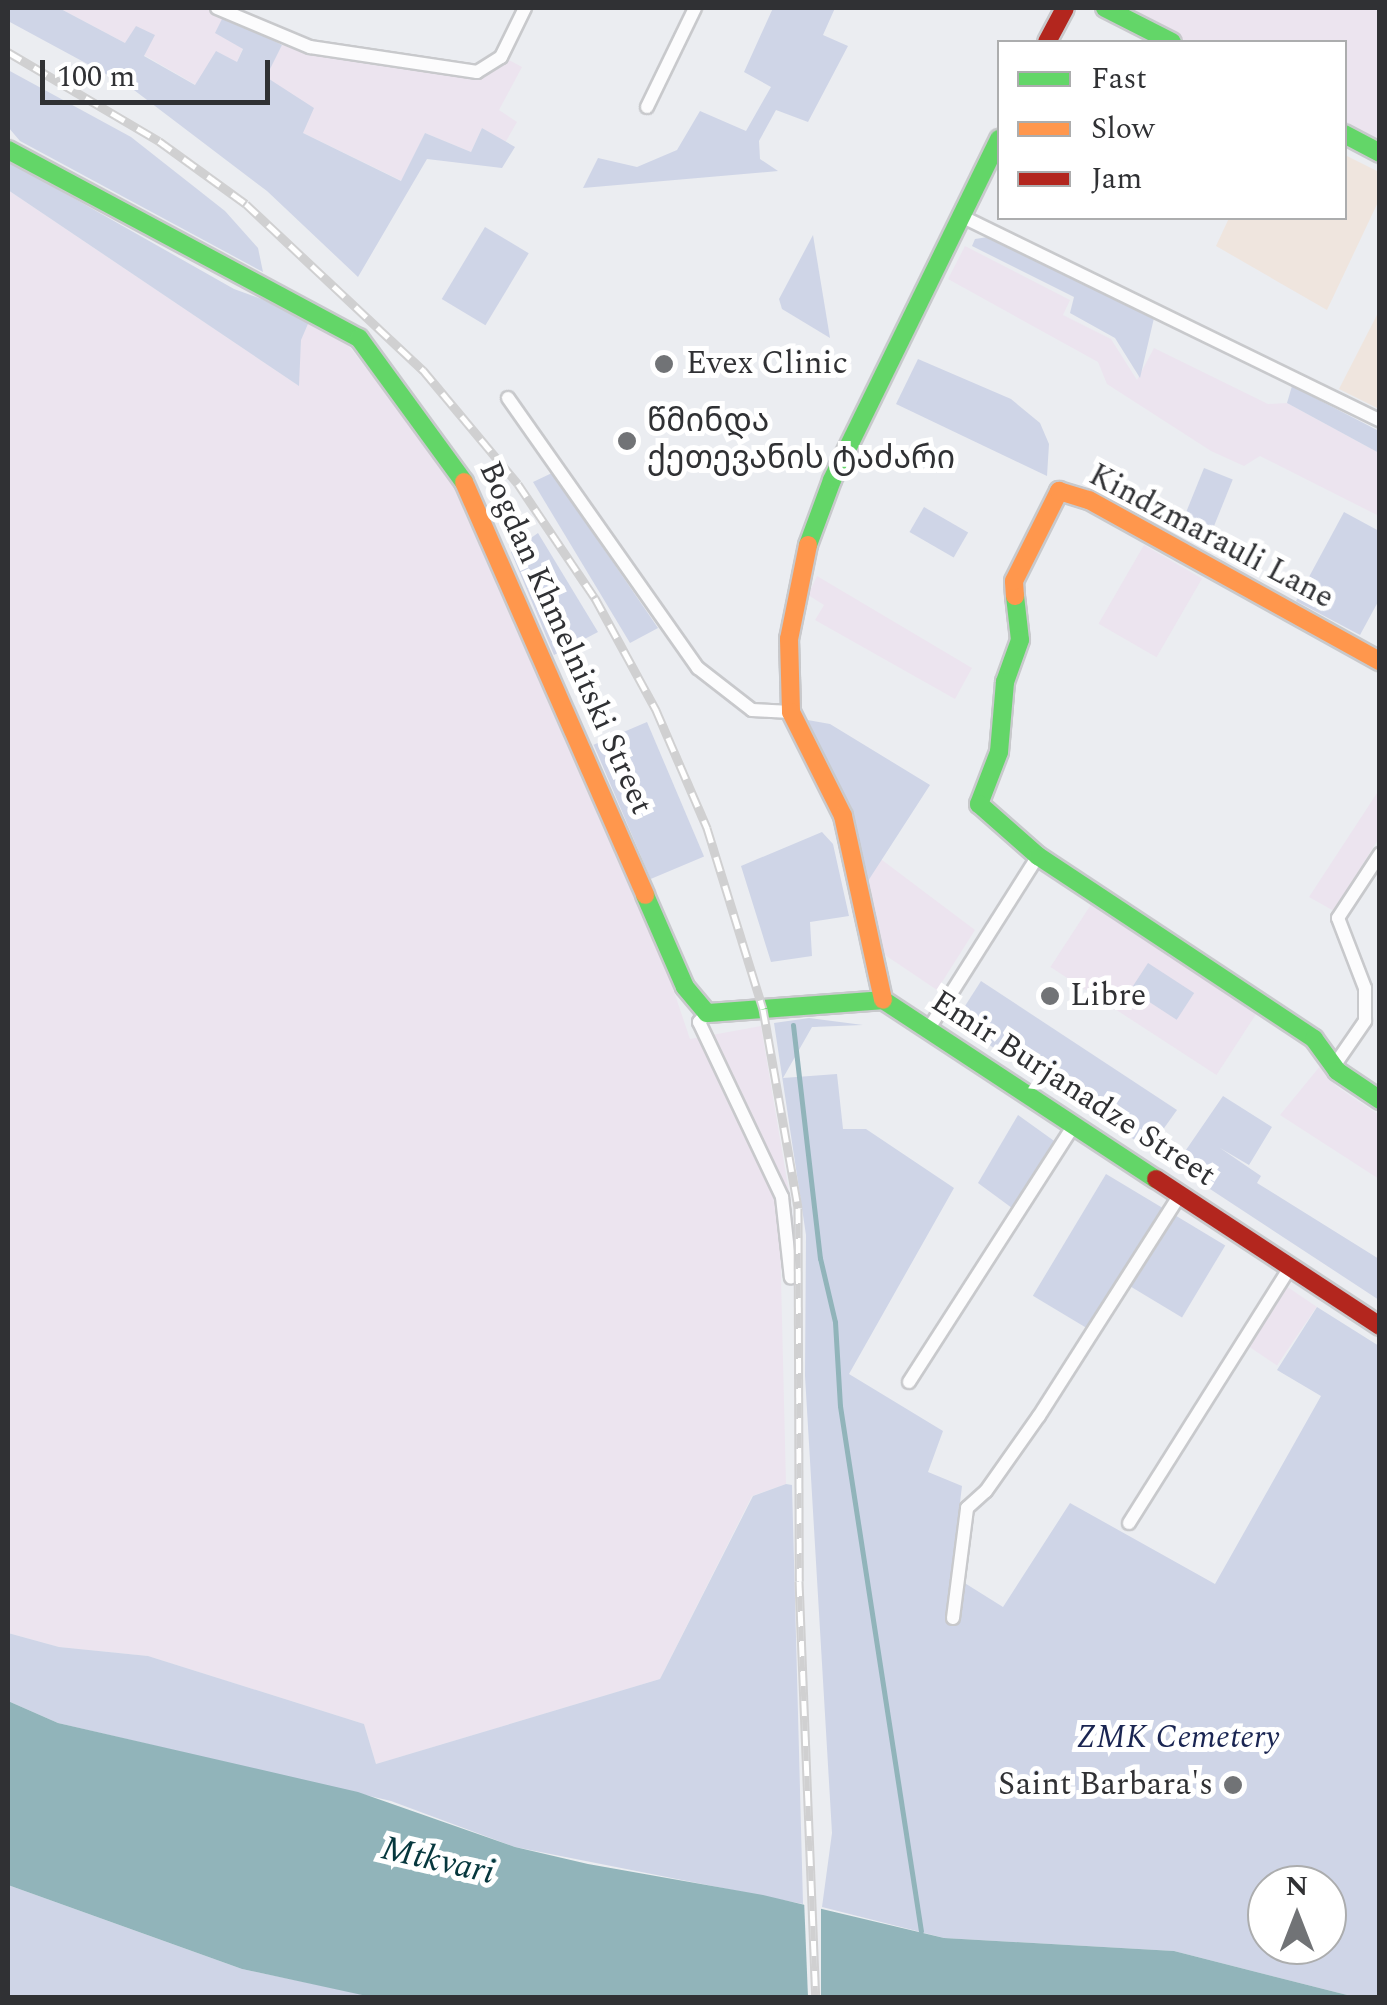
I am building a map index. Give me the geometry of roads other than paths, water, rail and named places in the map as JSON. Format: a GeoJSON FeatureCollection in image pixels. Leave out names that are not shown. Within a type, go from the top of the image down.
{"type":"FeatureCollection","features":[{"type":"Feature","properties":{"kind":"main road"},"geometry":{"type":"LineString","coordinates":[[1048,40],[1065,8]]}},
{"type":"Feature","properties":{"kind":"main road"},"geometry":{"type":"LineString","coordinates":[[1105,8],[1168,40]]}},
{"type":"Feature","properties":{"kind":"main road"},"geometry":{"type":"LineString","coordinates":[[1347,136],[1380,153]]}},
{"type":"Feature","properties":{"kind":"main road"},"geometry":{"type":"LineString","coordinates":[[883,1000],[843,816],[824,768],[791,712],[789,639],[799,568],[817,514],[997,145]]}},
{"type":"Feature","properties":{"kind":"main road","name":"Bogdan Khmelnitski Street"},"geometry":{"type":"LineString","coordinates":[[8,150],[262,289],[326,314],[358,338],[470,490],[685,986],[707,1013]]}},
{"type":"Feature","properties":{"kind":"main road","name":"Kindzmarauli Lane"},"geometry":{"type":"LineString","coordinates":[[1380,661],[1089,500],[1059,491],[1014,580],[1020,640],[1005,682],[999,752],[979,804],[1038,856],[1314,1039],[1334,1066],[1380,1100]]}},
{"type":"Feature","properties":{"kind":"main road","name":"Emir Burjanadze Street"},"geometry":{"type":"LineString","coordinates":[[707,1013],[883,1000],[1380,1326]]}},
{"type":"Feature","properties":{"kind":"street"},"geometry":{"type":"LineString","coordinates":[[216,8],[310,47],[477,72],[501,57],[525,8]]}},
{"type":"Feature","properties":{"kind":"street"},"geometry":{"type":"LineString","coordinates":[[647,107],[695,8]]}},
{"type":"Feature","properties":{"kind":"street"},"geometry":{"type":"LineString","coordinates":[[962,217],[1380,420]]}},
{"type":"Feature","properties":{"kind":"street"},"geometry":{"type":"LineString","coordinates":[[508,398],[698,668],[752,710],[791,712]]}},
{"type":"Feature","properties":{"kind":"street"},"geometry":{"type":"LineString","coordinates":[[1334,1066],[1364,1021],[1364,988],[1338,918],[1380,854]]}},
{"type":"Feature","properties":{"kind":"street"},"geometry":{"type":"LineString","coordinates":[[928,1030],[1038,856]]}},
{"type":"Feature","properties":{"kind":"street"},"geometry":{"type":"LineString","coordinates":[[707,1013],[698,1022],[786,1212],[791,1278]]}},
{"type":"Feature","properties":{"kind":"street"},"geometry":{"type":"LineString","coordinates":[[910,1382],[1074,1125]]}},
{"type":"Feature","properties":{"kind":"street"},"geometry":{"type":"LineString","coordinates":[[953,1618],[966,1508],[986,1491],[1038,1416],[1180,1194]]}},
{"type":"Feature","properties":{"kind":"street"},"geometry":{"type":"LineString","coordinates":[[1129,1523],[1290,1267]]}},
{"type":"Feature","properties":{"kind":"water","name":"Mtkvari"},"geometry":{"type":"Polygon","coordinates":[[[8,1701],[58,1723],[358,1792],[515,1847],[588,1864],[763,1895],[944,1938],[1174,1951],[1355,1997],[376,1998],[242,1969],[8,1885],[8,1701]]]}},
{"type":"Feature","properties":{"kind":"waterway"},"geometry":{"type":"LineString","coordinates":[[793,1025],[820,1258],[835,1322],[840,1406],[921,1931]]}},
{"type":"Feature","properties":{"kind":"railway"},"geometry":{"type":"LineString","coordinates":[[8,52],[159,141],[246,204],[423,370],[518,484],[595,598],[656,710],[707,828],[763,1009],[798,1208],[799,1581],[816,1998]]}},
{"type":"Feature","properties":{"kind":"place","name":"Evex Clinic"},"geometry":{"type":"Point","coordinates":[664,364]}},
{"type":"Feature","properties":{"kind":"place","name":"წმინდა ქეთევანის ტაძარი"},"geometry":{"type":"Point","coordinates":[627,441]}},
{"type":"Feature","properties":{"kind":"place","name":"Libre"},"geometry":{"type":"Point","coordinates":[1050,996]}},
{"type":"Feature","properties":{"kind":"place","name":"Saint Barbara's"},"geometry":{"type":"Point","coordinates":[1233,1785]}},
{"type":"Feature","properties":{"kind":"park label","name":"ZMK Cemetery"},"geometry":{"type":"Point","coordinates":[1178,1738]}}]}
